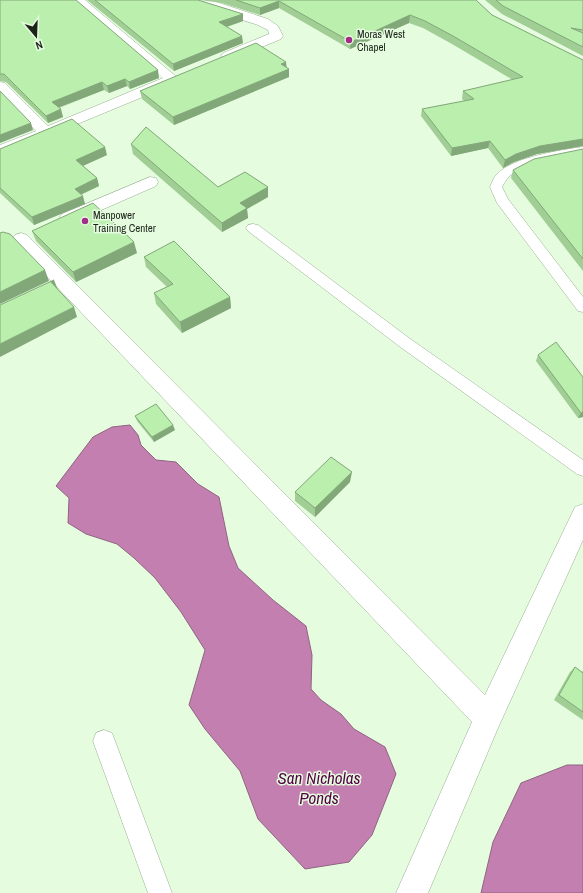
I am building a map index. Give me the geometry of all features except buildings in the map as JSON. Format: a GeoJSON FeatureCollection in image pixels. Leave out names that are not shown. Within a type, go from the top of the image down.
{"type":"FeatureCollection","features":[{"type":"Feature","properties":{"kind":"street"},"geometry":{"type":"LineString","coordinates":[[77,0],[172,79]]}},
{"type":"Feature","properties":{"kind":"street"},"geometry":{"type":"LineString","coordinates":[[193,0],[263,22],[272,26],[276,33],[276,36],[214,62]]}},
{"type":"Feature","properties":{"kind":"street"},"geometry":{"type":"LineString","coordinates":[[0,151],[186,74]]}},
{"type":"Feature","properties":{"kind":"street"},"geometry":{"type":"LineString","coordinates":[[0,86],[46,132]]}},
{"type":"Feature","properties":{"kind":"street"},"geometry":{"type":"LineString","coordinates":[[56,223],[150,182]]}},
{"type":"Feature","properties":{"kind":"street"},"geometry":{"type":"LineString","coordinates":[[20,235],[55,285],[488,718]]}},
{"type":"Feature","properties":{"kind":"street"},"geometry":{"type":"LineString","coordinates":[[412,893],[488,718],[583,514]]}},
{"type":"Feature","properties":{"kind":"lane"},"geometry":{"type":"LineString","coordinates":[[583,151],[545,158],[516,167],[502,176],[496,187],[502,200],[583,307]]}},
{"type":"Feature","properties":{"kind":"lane"},"geometry":{"type":"LineString","coordinates":[[253,228],[404,342],[583,469]]}},
{"type":"Feature","properties":{"kind":"lane"},"geometry":{"type":"LineString","coordinates":[[104,740],[160,893]]}},
{"type":"Feature","properties":{"kind":"water","name":"San Nicholas Ponds"},"geometry":{"type":"Polygon","coordinates":[[[130,425],[138,435],[141,445],[156,460],[176,462],[198,484],[219,497],[229,546],[238,568],[273,600],[306,626],[312,655],[311,689],[321,700],[341,714],[354,729],[385,747],[396,774],[372,835],[349,862],[305,869],[258,819],[240,771],[205,729],[189,705],[205,650],[181,612],[155,578],[117,544],[86,534],[68,523],[69,498],[56,486],[93,437],[112,427],[130,425]]]}},
{"type":"Feature","properties":{"kind":"water"},"geometry":{"type":"Polygon","coordinates":[[[567,765],[583,765],[583,893],[481,893],[493,842],[521,783],[567,765]]]}},
{"type":"Feature","properties":{"kind":"place","name":"Moras West Chapel"},"geometry":{"type":"Point","coordinates":[349,40]}},
{"type":"Feature","properties":{"kind":"place","name":"Manpower Training Center"},"geometry":{"type":"Point","coordinates":[85,221]}}]}
